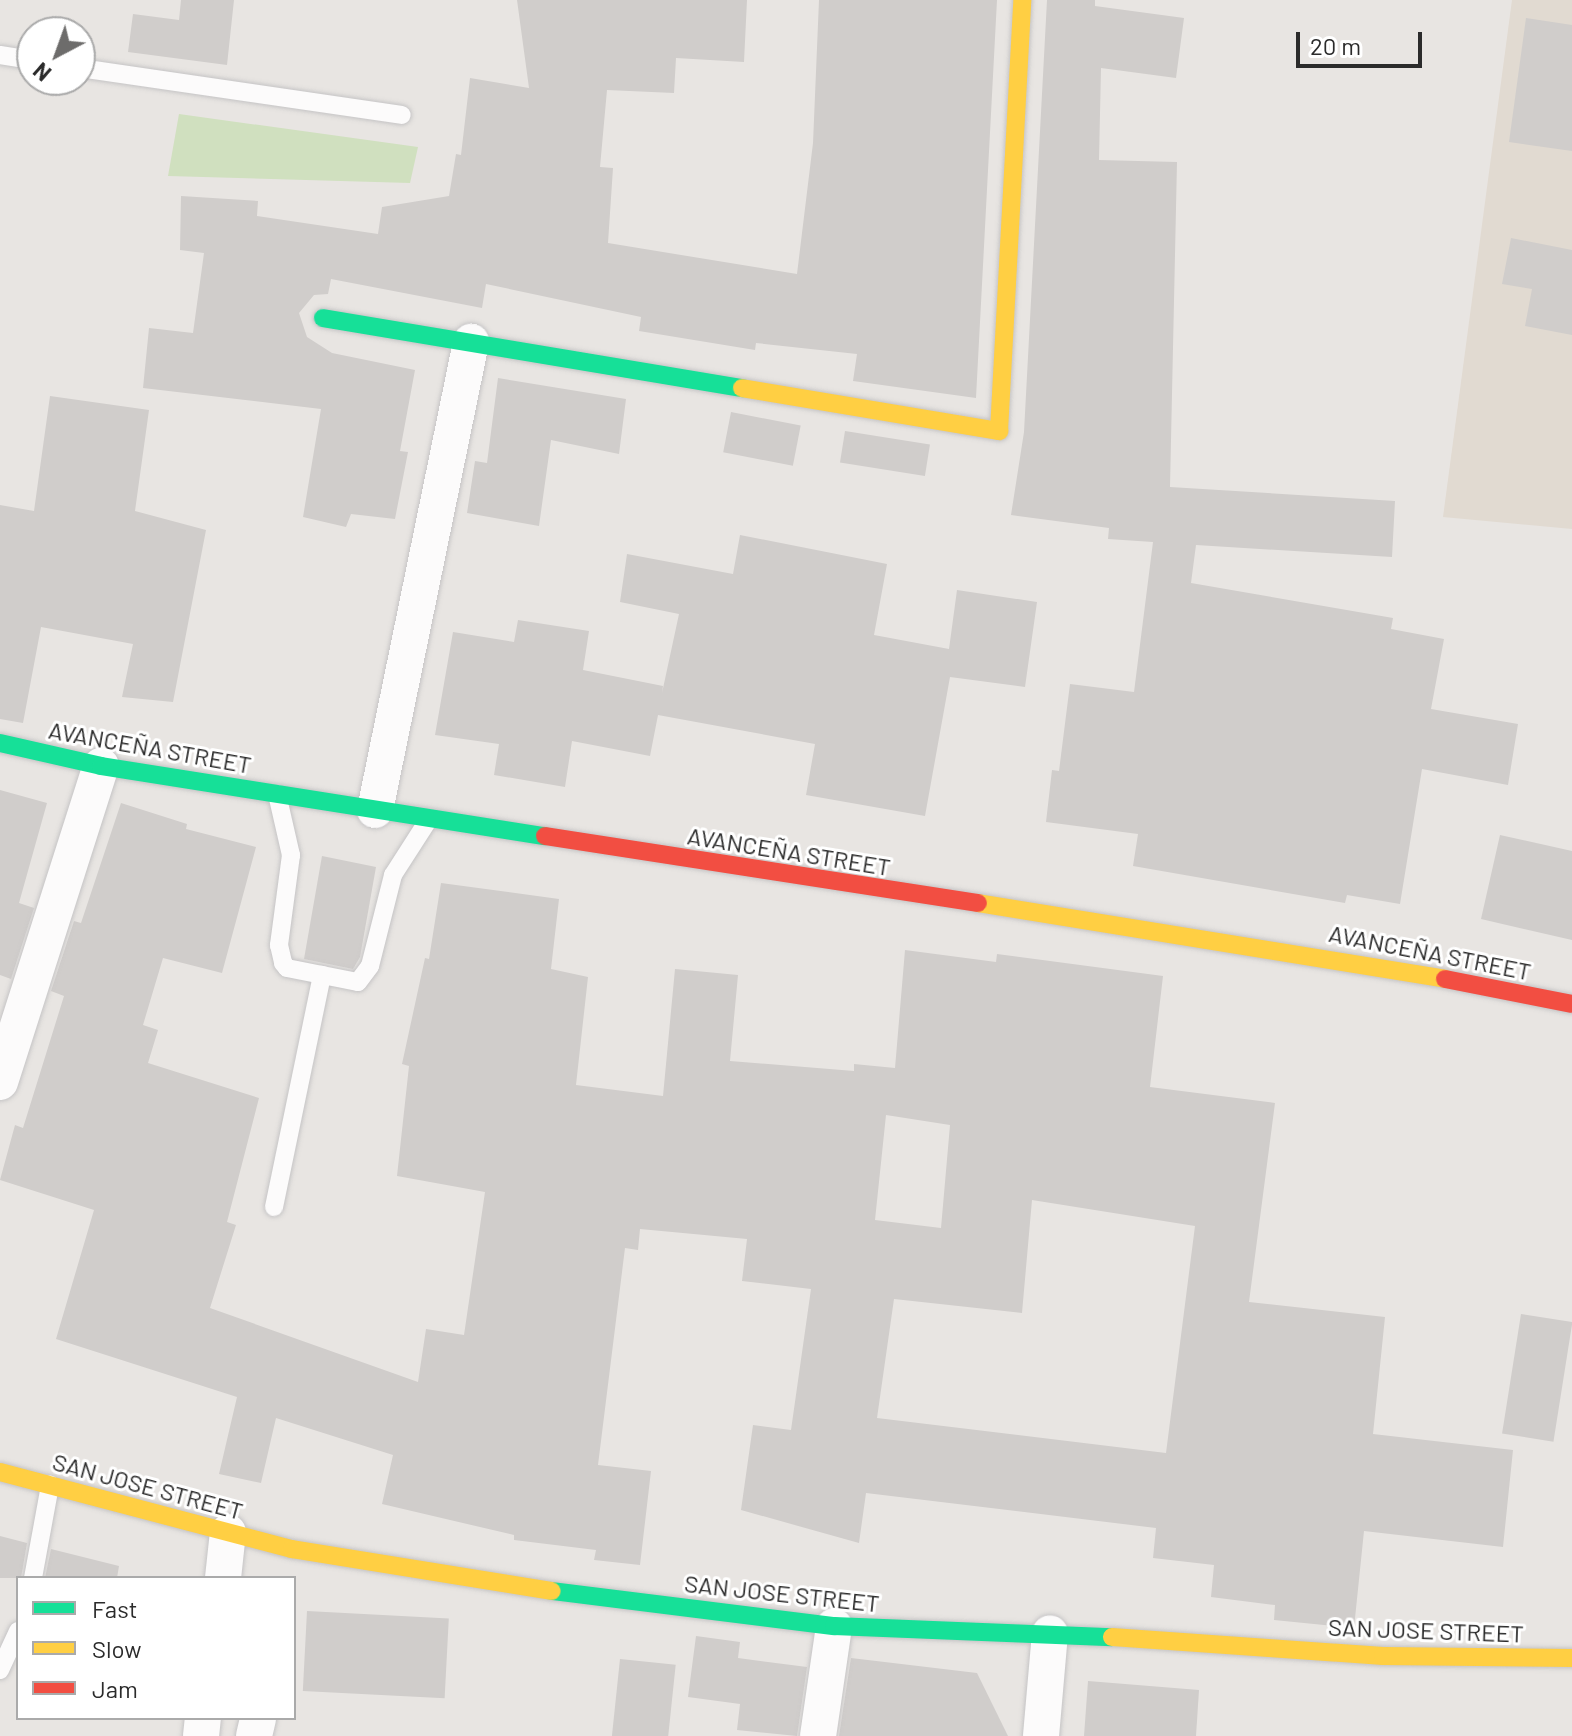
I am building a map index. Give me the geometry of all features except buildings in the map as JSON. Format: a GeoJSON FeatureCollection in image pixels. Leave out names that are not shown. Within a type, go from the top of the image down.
{"type":"FeatureCollection","features":[{"type":"Feature","properties":{"kind":"street"},"geometry":{"type":"LineString","coordinates":[[323,318],[999,431],[1022,0]]}},
{"type":"Feature","properties":{"kind":"street"},"geometry":{"type":"LineString","coordinates":[[375,810],[471,342]]}},
{"type":"Feature","properties":{"kind":"street","name":"AVANCEÑA STREET"},"geometry":{"type":"LineString","coordinates":[[0,743],[101,766],[429,819],[1299,951],[1572,1004]]}},
{"type":"Feature","properties":{"kind":"street"},"geometry":{"type":"LineString","coordinates":[[0,1082],[101,766]]}},
{"type":"Feature","properties":{"kind":"street","name":"SAN JOSE STREET"},"geometry":{"type":"LineString","coordinates":[[0,1472],[228,1532],[289,1564],[475,1582],[834,1626],[1050,1633],[1383,1656],[1572,1658]]}},
{"type":"Feature","properties":{"kind":"street"},"geometry":{"type":"LineString","coordinates":[[223,1576],[228,1532]]}},
{"type":"Feature","properties":{"kind":"street"},"geometry":{"type":"LineString","coordinates":[[818,1736],[834,1626]]}},
{"type":"Feature","properties":{"kind":"street"},"geometry":{"type":"LineString","coordinates":[[1041,1736],[1050,1633]]}},
{"type":"Feature","properties":{"kind":"lane"},"geometry":{"type":"LineString","coordinates":[[96,70],[402,115]]}},
{"type":"Feature","properties":{"kind":"lane"},"geometry":{"type":"LineString","coordinates":[[277,794],[291,855],[280,953],[287,968],[358,982],[366,976],[393,875],[429,819]]}},
{"type":"Feature","properties":{"kind":"lane"},"geometry":{"type":"LineString","coordinates":[[274,1207],[322,975]]}},
{"type":"Feature","properties":{"kind":"lane"},"geometry":{"type":"LineString","coordinates":[[33,1576],[50,1485]]}},
{"type":"Feature","properties":{"kind":"lane"},"geometry":{"type":"LineString","coordinates":[[0,1670],[16,1635]]}},
{"type":"Feature","properties":{"kind":"shaded area"},"geometry":{"type":"Polygon","coordinates":[[[1512,0],[1572,0],[1572,529],[1443,517],[1512,0]]]}},
{"type":"Feature","properties":{"kind":"green space"},"geometry":{"type":"Polygon","coordinates":[[[179,114],[418,147],[410,183],[168,176],[179,114]]]}},
{"type":"Feature","properties":{"kind":"traffic: fast"},"geometry":{"type":"LineString","coordinates":[[323,318],[742,388]]}},
{"type":"Feature","properties":{"kind":"traffic: fast"},"geometry":{"type":"LineString","coordinates":[[0,743],[101,766],[545,836]]}},
{"type":"Feature","properties":{"kind":"traffic: fast"},"geometry":{"type":"LineString","coordinates":[[552,1591],[834,1626],[1112,1637]]}},
{"type":"Feature","properties":{"kind":"traffic: slow"},"geometry":{"type":"LineString","coordinates":[[742,388],[999,431],[1022,0]]}},
{"type":"Feature","properties":{"kind":"traffic: slow"},"geometry":{"type":"LineString","coordinates":[[978,903],[1445,979]]}},
{"type":"Feature","properties":{"kind":"traffic: slow"},"geometry":{"type":"LineString","coordinates":[[0,1472],[292,1549],[552,1591]]}},
{"type":"Feature","properties":{"kind":"traffic: slow"},"geometry":{"type":"LineString","coordinates":[[1112,1637],[1383,1656],[1572,1658]]}},
{"type":"Feature","properties":{"kind":"traffic: jam"},"geometry":{"type":"LineString","coordinates":[[545,836],[978,903]]}},
{"type":"Feature","properties":{"kind":"traffic: jam"},"geometry":{"type":"LineString","coordinates":[[1445,979],[1572,1004]]}}]}
